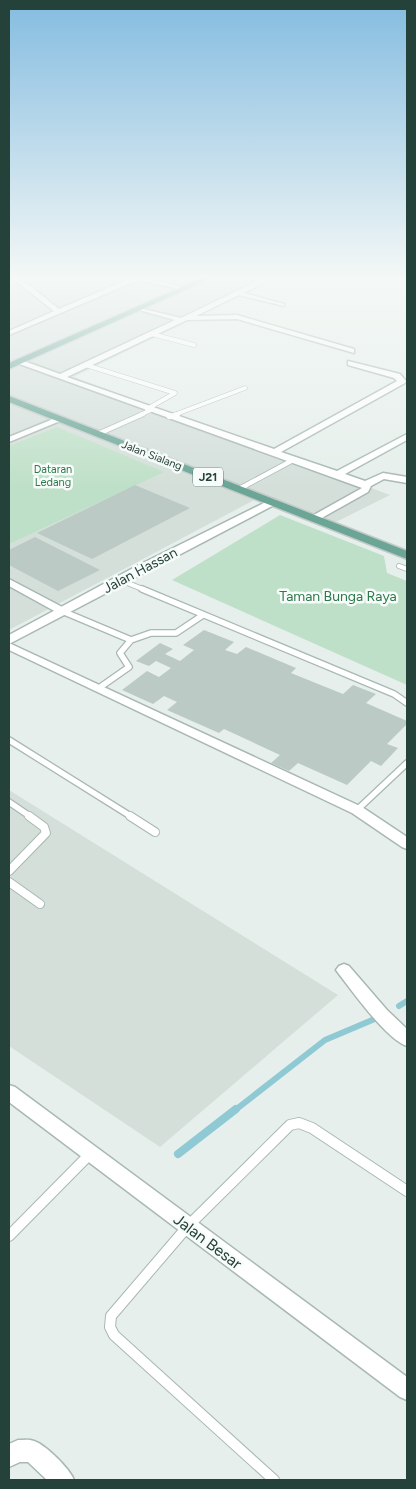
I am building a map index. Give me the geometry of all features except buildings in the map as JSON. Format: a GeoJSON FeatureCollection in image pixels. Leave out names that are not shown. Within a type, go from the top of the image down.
{"type":"FeatureCollection","features":[{"type":"Feature","properties":{"kind":"main road"},"geometry":{"type":"LineString","coordinates":[[9,361],[40,347]]}},
{"type":"Feature","properties":{"kind":"main road"},"geometry":{"type":"LineString","coordinates":[[9,366],[51,347]]}},
{"type":"Feature","properties":{"kind":"main road","name":"Jalan Sialang"},"geometry":{"type":"LineString","coordinates":[[9,399],[407,554]]}},
{"type":"Feature","properties":{"kind":"street"},"geometry":{"type":"LineString","coordinates":[[61,377],[123,347]]}},
{"type":"Feature","properties":{"kind":"street"},"geometry":{"type":"LineString","coordinates":[[339,347],[351,351]]}},
{"type":"Feature","properties":{"kind":"street"},"geometry":{"type":"LineString","coordinates":[[18,362],[365,485],[383,476],[407,480]]}},
{"type":"Feature","properties":{"kind":"street"},"geometry":{"type":"LineString","coordinates":[[273,453],[402,381],[397,376],[351,363]]}},
{"type":"Feature","properties":{"kind":"street"},"geometry":{"type":"LineString","coordinates":[[9,440],[61,419]]}},
{"type":"Feature","properties":{"kind":"street"},"geometry":{"type":"LineString","coordinates":[[337,475],[407,437]]}},
{"type":"Feature","properties":{"kind":"street"},"geometry":{"type":"LineString","coordinates":[[315,518],[367,489],[365,485]]}},
{"type":"Feature","properties":{"kind":"street","name":"Jalan Hassan"},"geometry":{"type":"LineString","coordinates":[[9,640],[120,580],[272,502]]}},
{"type":"Feature","properties":{"kind":"street"},"geometry":{"type":"LineString","coordinates":[[9,582],[62,611]]}},
{"type":"Feature","properties":{"kind":"street"},"geometry":{"type":"LineString","coordinates":[[9,646],[357,810],[407,844]]}},
{"type":"Feature","properties":{"kind":"street"},"geometry":{"type":"LineString","coordinates":[[344,970],[373,1006],[407,1039]]}},
{"type":"Feature","properties":{"kind":"street","name":"Jalan Besar"},"geometry":{"type":"LineString","coordinates":[[11,1097],[160,1204],[407,1390]]}},
{"type":"Feature","properties":{"kind":"street"},"geometry":{"type":"LineString","coordinates":[[9,1456],[18,1451],[32,1451],[63,1480]]}},
{"type":"Feature","properties":{"kind":"lane"},"geometry":{"type":"LineString","coordinates":[[86,365],[176,394],[149,410],[98,434]]}},
{"type":"Feature","properties":{"kind":"lane"},"geometry":{"type":"LineString","coordinates":[[169,416],[245,388]]}},
{"type":"Feature","properties":{"kind":"lane"},"geometry":{"type":"LineString","coordinates":[[239,489],[293,460]]}},
{"type":"Feature","properties":{"kind":"lane"},"geometry":{"type":"LineString","coordinates":[[399,566],[407,569]]}},
{"type":"Feature","properties":{"kind":"lane"},"geometry":{"type":"LineString","coordinates":[[120,580],[394,694],[407,703]]}},
{"type":"Feature","properties":{"kind":"lane"},"geometry":{"type":"LineString","coordinates":[[62,611],[131,640]]}},
{"type":"Feature","properties":{"kind":"lane"},"geometry":{"type":"LineString","coordinates":[[99,688],[129,667],[120,653],[131,640],[150,633],[176,633],[203,615]]}},
{"type":"Feature","properties":{"kind":"lane"},"geometry":{"type":"LineString","coordinates":[[9,740],[155,832]]}},
{"type":"Feature","properties":{"kind":"lane"},"geometry":{"type":"LineString","coordinates":[[357,810],[407,763]]}},
{"type":"Feature","properties":{"kind":"lane"},"geometry":{"type":"LineString","coordinates":[[9,802],[44,827],[46,833],[9,871]]}},
{"type":"Feature","properties":{"kind":"lane"},"geometry":{"type":"LineString","coordinates":[[9,882],[40,904]]}},
{"type":"Feature","properties":{"kind":"lane"},"geometry":{"type":"LineString","coordinates":[[274,1480],[114,1336],[109,1329],[109,1320],[188,1226],[290,1125],[299,1123],[312,1128],[407,1191]]}},
{"type":"Feature","properties":{"kind":"lane"},"geometry":{"type":"LineString","coordinates":[[9,1236],[91,1153]]}},
{"type":"Feature","properties":{"kind":"shaded area"},"geometry":{"type":"Polygon","coordinates":[[[9,347],[135,347],[74,377],[390,495],[328,526],[258,498],[9,630],[9,347]]]}},
{"type":"Feature","properties":{"kind":"shaded area"},"geometry":{"type":"Polygon","coordinates":[[[9,790],[338,995],[160,1147],[9,1046],[9,790]]]}},
{"type":"Feature","properties":{"kind":"green space","name":"Dataran Ledang"},"geometry":{"type":"Polygon","coordinates":[[[57,427],[164,472],[9,544],[9,446],[57,427]]]}},
{"type":"Feature","properties":{"kind":"green space","name":"Taman Bunga Raya"},"geometry":{"type":"Polygon","coordinates":[[[280,515],[384,556],[387,573],[407,581],[407,685],[172,580],[280,515]]]}},
{"type":"Feature","properties":{"kind":"waterway"},"geometry":{"type":"LineString","coordinates":[[399,1006],[407,1001]]}},
{"type":"Feature","properties":{"kind":"waterway"},"geometry":{"type":"LineString","coordinates":[[234,1111],[325,1040],[377,1018]]}},
{"type":"Feature","properties":{"kind":"waterway"},"geometry":{"type":"LineString","coordinates":[[178,1154],[236,1109]]}}]}
